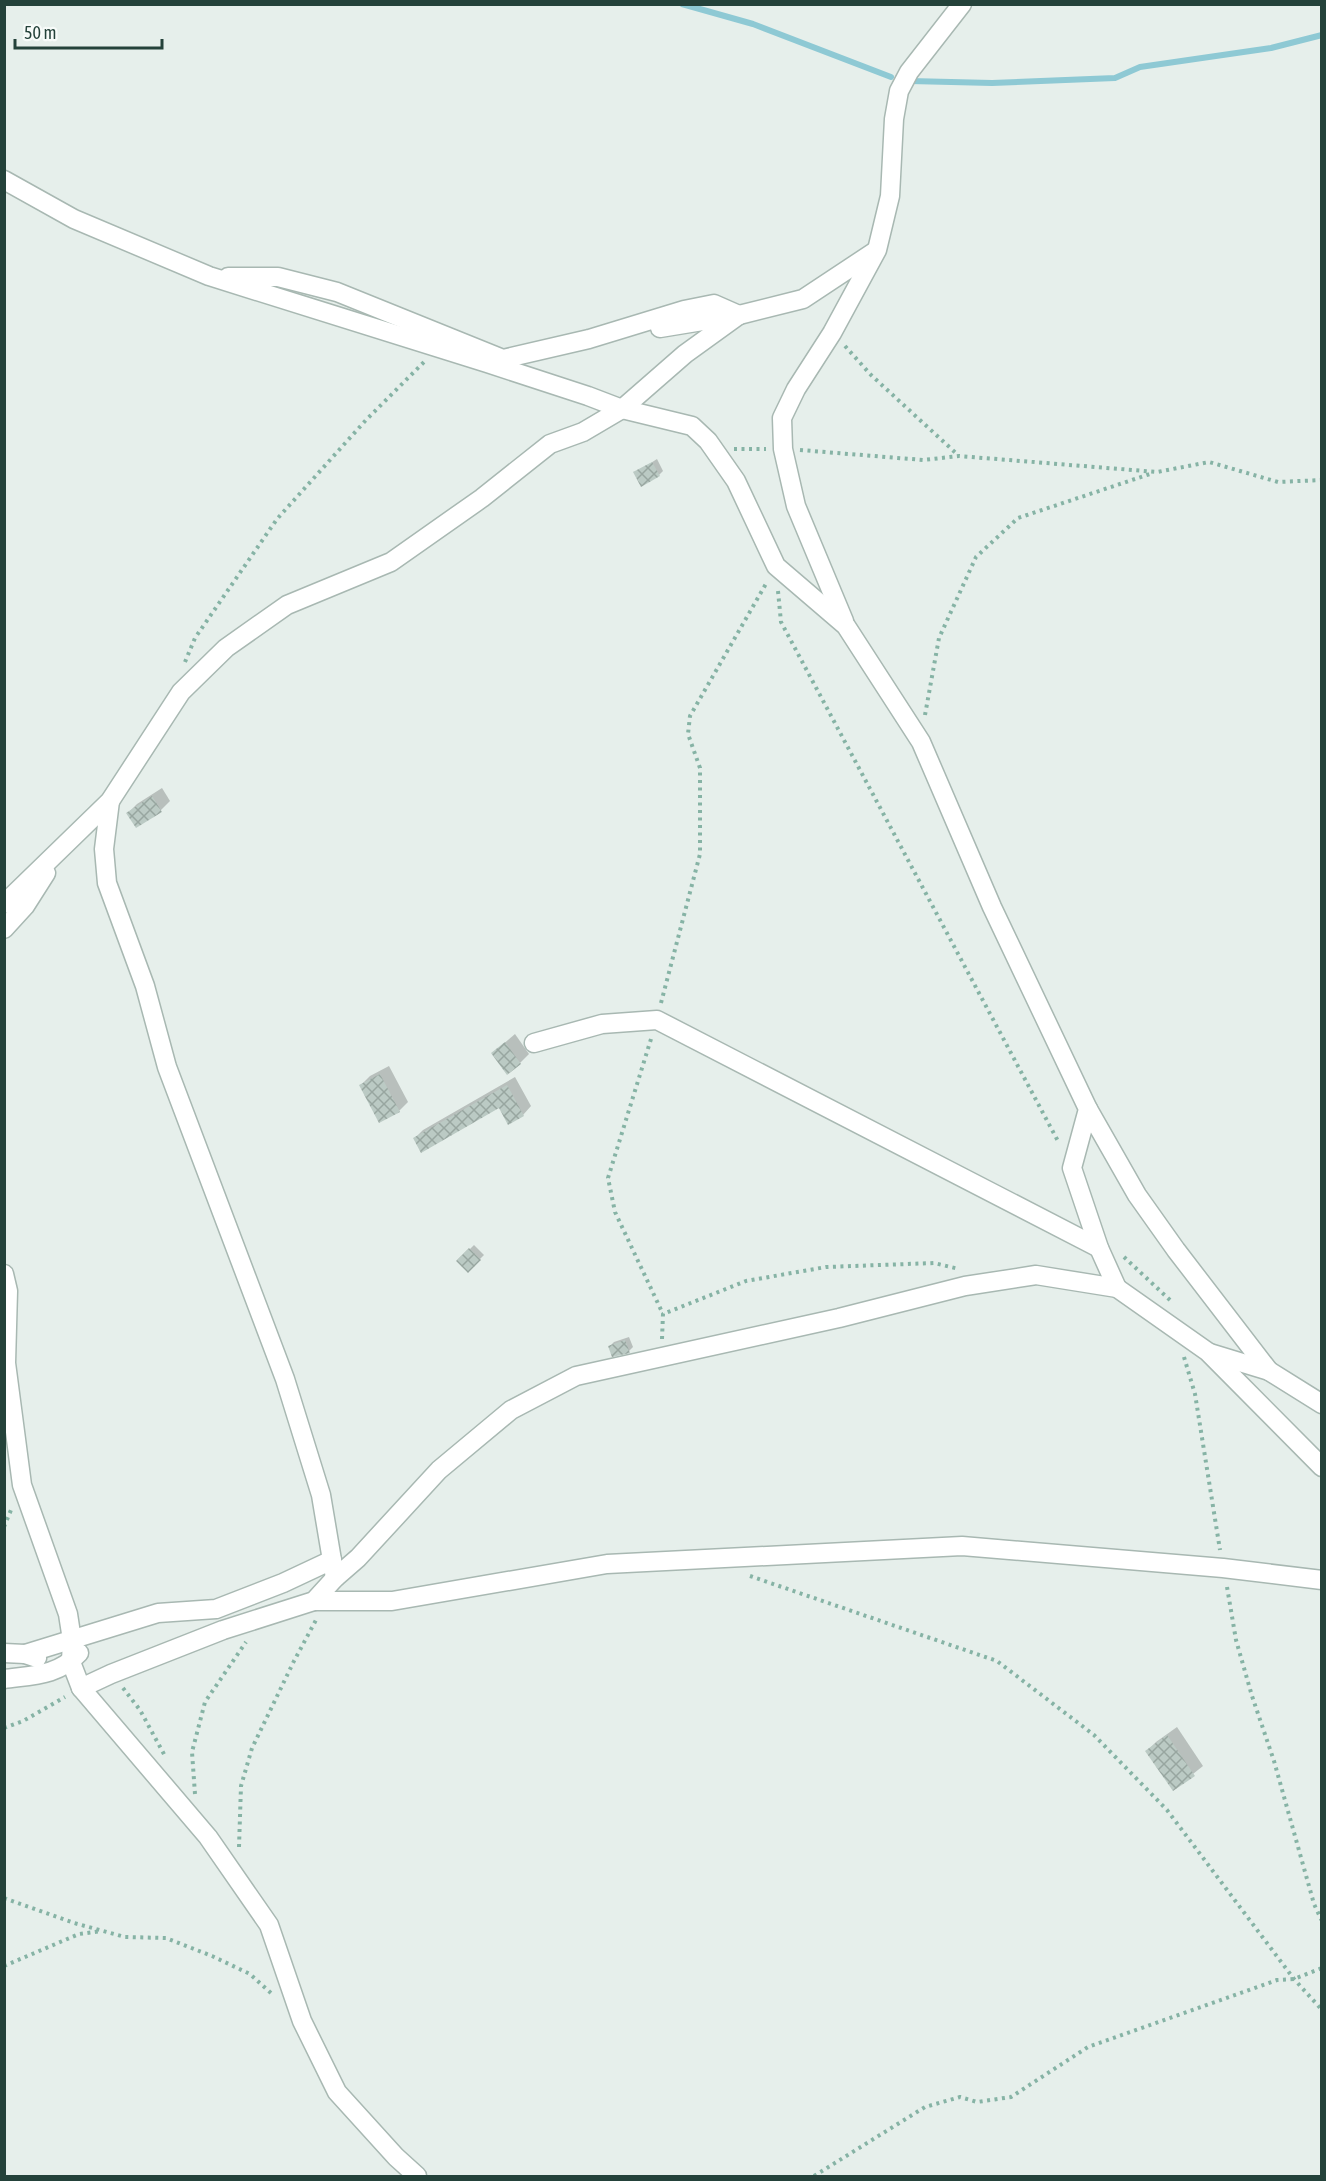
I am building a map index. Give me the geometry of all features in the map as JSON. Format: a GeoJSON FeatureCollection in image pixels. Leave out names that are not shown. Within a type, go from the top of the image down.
{"type":"FeatureCollection","features":[{"type":"Feature","properties":{"kind":"street"},"geometry":{"type":"LineString","coordinates":[[962,4],[909,72],[899,91],[894,119],[890,196],[877,250],[832,333],[796,389],[782,418],[783,449],[796,506],[846,626],[921,742],[992,907],[1088,1109],[1137,1195],[1176,1250],[1269,1371]]}},
{"type":"Feature","properties":{"kind":"street"},"geometry":{"type":"LineString","coordinates":[[4,180],[74,219],[209,276],[440,349],[495,361],[589,339],[684,310],[714,304],[739,315]]}},
{"type":"Feature","properties":{"kind":"street"},"geometry":{"type":"LineString","coordinates":[[4,904],[110,801],[181,692],[226,648],[287,605],[391,562],[482,498],[550,444],[583,432],[622,410],[686,354],[739,315],[803,299],[877,250]]}},
{"type":"Feature","properties":{"kind":"street"},"geometry":{"type":"LineString","coordinates":[[209,276],[278,277],[337,292],[495,361],[622,410],[692,426],[708,441],[736,481],[776,566],[846,626]]}},
{"type":"Feature","properties":{"kind":"street"},"geometry":{"type":"LineString","coordinates":[[110,801],[104,849],[107,883],[145,986],[167,1067],[285,1379],[321,1495],[334,1569],[320,1601]]}},
{"type":"Feature","properties":{"kind":"street"},"geometry":{"type":"LineString","coordinates":[[4,929],[25,906],[65,844]]}},
{"type":"Feature","properties":{"kind":"street"},"geometry":{"type":"LineString","coordinates":[[534,1043],[602,1024],[657,1020],[1099,1248]]}},
{"type":"Feature","properties":{"kind":"street"},"geometry":{"type":"LineString","coordinates":[[1088,1109],[1072,1168],[1099,1248],[1117,1287]]}},
{"type":"Feature","properties":{"kind":"street"},"geometry":{"type":"LineString","coordinates":[[4,1274],[8,1291],[6,1363],[22,1485],[68,1614],[72,1640],[71,1662],[81,1688],[208,1837],[269,1925],[302,2021],[337,2092],[396,2157],[417,2176]]}},
{"type":"Feature","properties":{"kind":"street"},"geometry":{"type":"LineString","coordinates":[[25,1654],[158,1613],[216,1609],[283,1583],[334,1569],[358,1558],[439,1470],[511,1410],[576,1376],[839,1318],[964,1286],[1036,1275],[1117,1287],[1208,1352],[1322,1467]]}},
{"type":"Feature","properties":{"kind":"street"},"geometry":{"type":"LineString","coordinates":[[1208,1352],[1269,1371],[1322,1404]]}},
{"type":"Feature","properties":{"kind":"street"},"geometry":{"type":"LineString","coordinates":[[81,1688],[223,1630],[320,1601],[392,1602],[607,1564],[962,1546],[1223,1568],[1322,1580]]}},
{"type":"Feature","properties":{"kind":"street"},"geometry":{"type":"LineString","coordinates":[[4,1678],[51,1673],[71,1662],[111,1628]]}},
{"type":"Feature","properties":{"kind":"street"},"geometry":{"type":"LineString","coordinates":[[4,1653],[25,1654],[40,1660],[71,1662],[111,1674]]}},
{"type":"Feature","properties":{"kind":"path"},"geometry":{"type":"LineString","coordinates":[[832,333],[872,375],[959,456]]}},
{"type":"Feature","properties":{"kind":"path"},"geometry":{"type":"LineString","coordinates":[[181,670],[195,638],[277,519],[366,420],[414,371],[440,349]]}},
{"type":"Feature","properties":{"kind":"path"},"geometry":{"type":"LineString","coordinates":[[708,441],[738,450],[783,449],[923,460],[959,456],[1157,471]]}},
{"type":"Feature","properties":{"kind":"path"},"geometry":{"type":"LineString","coordinates":[[921,742],[939,638],[976,557],[1018,518],[1157,471],[1209,462],[1278,482],[1322,480]]}},
{"type":"Feature","properties":{"kind":"path"},"geometry":{"type":"LineString","coordinates":[[660,1358],[663,1314],[615,1212],[608,1178],[657,1020],[700,854],[700,768],[688,734],[690,716],[776,566]]}},
{"type":"Feature","properties":{"kind":"path"},"geometry":{"type":"LineString","coordinates":[[776,566],[781,622],[1072,1168]]}},
{"type":"Feature","properties":{"kind":"path"},"geometry":{"type":"LineString","coordinates":[[1121,1253],[1176,1305]]}},
{"type":"Feature","properties":{"kind":"path"},"geometry":{"type":"LineString","coordinates":[[663,1314],[746,1281],[826,1267],[934,1263],[969,1271]]}},
{"type":"Feature","properties":{"kind":"path"},"geometry":{"type":"LineString","coordinates":[[1173,1328],[1194,1394],[1236,1640],[1274,1761],[1314,1904],[1322,1921]]}},
{"type":"Feature","properties":{"kind":"path"},"geometry":{"type":"LineString","coordinates":[[739,1576],[750,1576],[997,1661],[1094,1735],[1167,1810],[1294,1979],[1322,2010]]}},
{"type":"Feature","properties":{"kind":"path"},"geometry":{"type":"LineString","coordinates":[[238,1881],[241,1786],[252,1748],[320,1601]]}},
{"type":"Feature","properties":{"kind":"path"},"geometry":{"type":"LineString","coordinates":[[195,1796],[192,1752],[205,1702],[264,1617]]}},
{"type":"Feature","properties":{"kind":"path"},"geometry":{"type":"LineString","coordinates":[[4,1728],[23,1721],[81,1688]]}},
{"type":"Feature","properties":{"kind":"path"},"geometry":{"type":"LineString","coordinates":[[4,1898],[125,1937],[166,1938],[250,1974],[276,1997]]}},
{"type":"Feature","properties":{"kind":"path"},"geometry":{"type":"LineString","coordinates":[[4,1966],[79,1934],[103,1931]]}},
{"type":"Feature","properties":{"kind":"path"},"geometry":{"type":"LineString","coordinates":[[814,2176],[822,2174],[925,2107],[960,2097],[977,2102],[1011,2097],[1088,2047],[1277,1980],[1294,1979],[1322,1968]]}},
{"type":"Feature","properties":{"kind":"building"},"geometry":{"type":"Polygon","coordinates":[[[652,462],[660,476],[641,487],[633,472],[652,462]]]}},
{"type":"Feature","properties":{"kind":"building"},"geometry":{"type":"Polygon","coordinates":[[[152,796],[162,812],[136,828],[126,813],[152,796]]]}},
{"type":"Feature","properties":{"kind":"building"},"geometry":{"type":"Polygon","coordinates":[[[505,1042],[521,1064],[507,1075],[491,1053],[505,1042]]]}},
{"type":"Feature","properties":{"kind":"building"},"geometry":{"type":"Polygon","coordinates":[[[380,1074],[400,1112],[379,1123],[359,1085],[380,1074]]]}},
{"type":"Feature","properties":{"kind":"building"},"geometry":{"type":"Polygon","coordinates":[[[507,1085],[524,1116],[508,1125],[499,1108],[421,1153],[413,1138],[507,1085]]]}},
{"type":"Feature","properties":{"kind":"building"},"geometry":{"type":"Polygon","coordinates":[[[469,1248],[481,1260],[468,1273],[456,1261],[469,1248]]]}},
{"type":"Feature","properties":{"kind":"building"},"geometry":{"type":"Polygon","coordinates":[[[625,1340],[630,1353],[612,1357],[608,1346],[625,1340]]]}},
{"type":"Feature","properties":{"kind":"building"},"geometry":{"type":"Polygon","coordinates":[[[1167,1735],[1195,1776],[1173,1791],[1145,1751],[1167,1735]]]}},
{"type":"Feature","properties":{"kind":"waterway"},"geometry":{"type":"LineString","coordinates":[[682,4],[753,24],[891,77]]}},
{"type":"Feature","properties":{"kind":"waterway"},"geometry":{"type":"LineString","coordinates":[[910,81],[992,83],[1115,78],[1140,67],[1271,48],[1322,35]]}}]}
